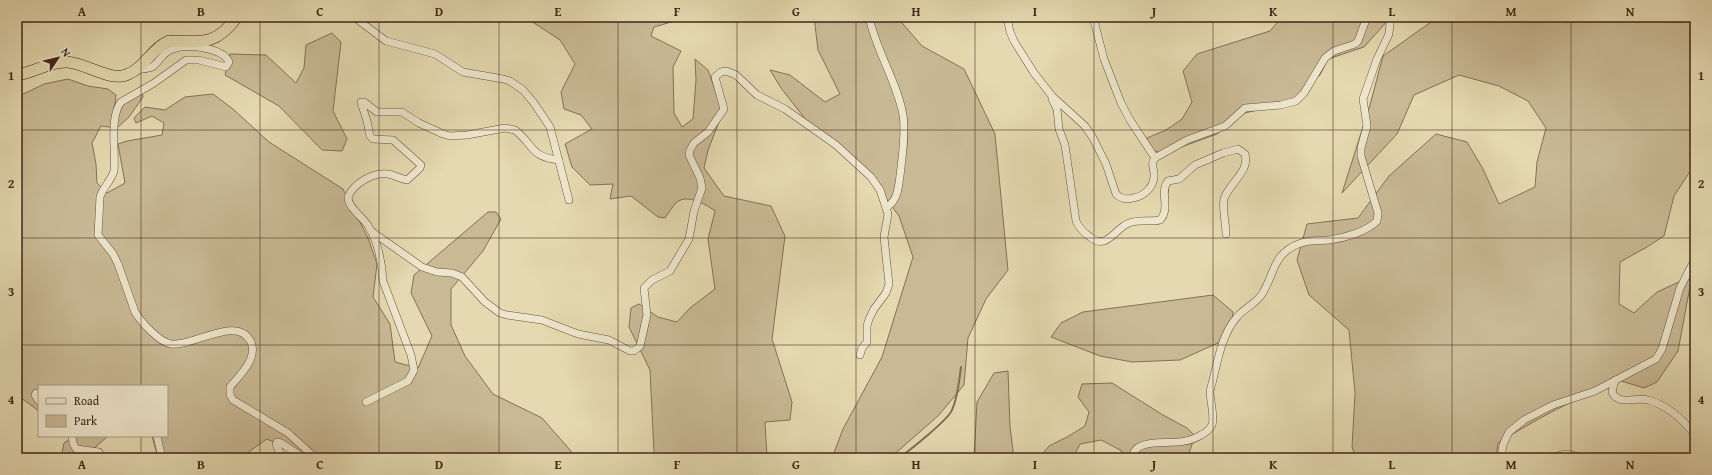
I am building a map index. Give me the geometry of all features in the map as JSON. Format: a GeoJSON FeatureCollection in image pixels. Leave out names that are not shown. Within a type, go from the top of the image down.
{"type":"FeatureCollection","features":[{"type":"Feature","properties":{"kind":"highway"},"geometry":{"type":"LineString","coordinates":[[17,75],[26,74],[54,62],[66,62],[78,64],[112,76],[125,75],[134,71],[164,43],[169,41],[209,41],[230,26],[237,17]]}},
{"type":"Feature","properties":{"kind":"street"},"geometry":{"type":"LineString","coordinates":[[354,17],[386,41],[435,54],[462,72],[510,81],[523,90],[546,119],[550,127],[569,200]]}},
{"type":"Feature","properties":{"kind":"street"},"geometry":{"type":"LineString","coordinates":[[869,17],[875,40],[895,89],[903,115],[901,166],[896,198],[892,204],[886,208]]}},
{"type":"Feature","properties":{"kind":"street"},"geometry":{"type":"LineString","coordinates":[[1007,17],[1010,32],[1014,41],[1052,96],[1085,126],[1102,154],[1113,188],[1119,197],[1126,199],[1136,198],[1147,191],[1154,177],[1152,162],[1155,158],[1187,140],[1225,126],[1245,108],[1281,106],[1296,101],[1304,93],[1325,58],[1334,51],[1355,44],[1358,41],[1367,17]]}},
{"type":"Feature","properties":{"kind":"street"},"geometry":{"type":"LineString","coordinates":[[1093,17],[1100,49],[1121,103],[1130,120],[1155,158]]}},
{"type":"Feature","properties":{"kind":"street"},"geometry":{"type":"LineString","coordinates":[[1132,458],[1135,450],[1142,445],[1190,441],[1204,434],[1211,426],[1213,421],[1210,391],[1224,340],[1237,316],[1262,294],[1276,263],[1286,252],[1303,242],[1329,240],[1346,236],[1369,227],[1377,221],[1378,213],[1360,152],[1367,126],[1362,99],[1377,59],[1389,34],[1390,23],[1387,17]]}},
{"type":"Feature","properties":{"kind":"street"},"geometry":{"type":"LineString","coordinates":[[134,71],[152,67],[165,53],[180,48],[210,48],[221,52],[229,62],[226,67],[199,60],[186,60],[154,83],[121,102],[117,106],[115,116],[114,171],[112,179],[100,197],[98,235],[113,254],[118,264],[138,318],[161,340],[170,344],[183,344],[224,331],[234,330],[241,332],[249,339],[252,343],[250,360],[241,376],[230,387],[230,395],[233,400],[288,433],[311,454],[310,458]]}},
{"type":"Feature","properties":{"kind":"street"},"geometry":{"type":"LineString","coordinates":[[559,160],[542,157],[536,154],[514,130],[505,128],[467,135],[450,136],[434,130],[402,112],[377,112],[362,102],[370,136],[374,139],[393,140],[420,164],[420,168],[407,180],[390,174],[381,174],[364,180],[357,184],[351,191],[348,196],[349,202],[370,230],[422,267],[437,272],[452,273],[462,277],[485,302],[500,313],[542,320],[578,334],[609,340],[630,351],[634,351],[640,346],[648,315],[644,288],[652,280],[670,271],[689,239],[694,211],[702,188],[700,178],[689,155],[690,150],[694,143],[708,132],[724,109],[716,77],[721,72],[726,71],[736,75],[757,95],[785,109],[844,152],[877,185],[883,195],[887,219],[884,237],[889,284],[886,294],[871,313],[867,326],[867,342],[862,348],[860,355]]}},
{"type":"Feature","properties":{"kind":"street"},"geometry":{"type":"LineString","coordinates":[[1052,96],[1056,109],[1059,129],[1065,145],[1076,221],[1082,231],[1096,242],[1102,242],[1107,240],[1129,223],[1160,220],[1165,213],[1165,187],[1168,181],[1180,179],[1192,166],[1223,153],[1238,149],[1245,154],[1246,161],[1242,171],[1224,199],[1226,234]]}},
{"type":"Feature","properties":{"kind":"street"},"geometry":{"type":"LineString","coordinates":[[366,402],[408,381],[414,370],[411,355],[382,281],[382,268],[370,230]]}},
{"type":"Feature","properties":{"kind":"street"},"geometry":{"type":"LineString","coordinates":[[1501,458],[1506,437],[1519,423],[1553,405],[1595,391],[1642,367],[1659,356],[1680,288],[1695,259]]}},
{"type":"Feature","properties":{"kind":"street"},"geometry":{"type":"LineString","coordinates":[[1615,380],[1612,389],[1616,398],[1623,401],[1646,399],[1654,401],[1674,414],[1695,435]]}},
{"type":"Feature","properties":{"kind":"street"},"geometry":{"type":"LineString","coordinates":[[38,394],[36,393],[34,395],[38,400]]}},
{"type":"Feature","properties":{"kind":"street"},"geometry":{"type":"LineString","coordinates":[[72,437],[76,450],[99,452],[100,458]]}},
{"type":"Feature","properties":{"kind":"street"},"geometry":{"type":"LineString","coordinates":[[157,437],[161,454],[165,458]]}},
{"type":"Feature","properties":{"kind":"street"},"geometry":{"type":"LineString","coordinates":[[282,458],[276,444],[277,442],[304,458]]}},
{"type":"Feature","properties":{"kind":"street"},"geometry":{"type":"LineString","coordinates":[[1549,458],[1566,454],[1586,458]]}},
{"type":"Feature","properties":{"kind":"green space"},"geometry":{"type":"Polygon","coordinates":[[[525,17],[680,17],[678,20],[654,27],[651,36],[681,51],[673,67],[674,113],[682,127],[693,119],[696,80],[695,59],[708,70],[723,112],[708,150],[704,168],[724,196],[771,206],[785,236],[772,339],[792,402],[790,420],[765,422],[767,458],[658,458],[654,452],[650,370],[629,327],[631,308],[639,304],[658,317],[677,322],[690,308],[715,289],[708,239],[715,211],[706,205],[691,199],[685,199],[676,203],[665,218],[658,217],[631,196],[610,199],[613,184],[590,185],[572,167],[565,144],[592,129],[581,115],[564,109],[561,92],[575,64],[560,40],[525,17]]]}},
{"type":"Feature","properties":{"kind":"green space"},"geometry":{"type":"Polygon","coordinates":[[[814,17],[897,17],[922,46],[964,69],[995,134],[1008,270],[986,299],[968,338],[964,385],[938,416],[890,458],[832,458],[843,429],[882,357],[913,257],[899,216],[870,177],[813,129],[781,88],[770,70],[790,75],[825,102],[840,94],[818,50],[814,17]]]}},
{"type":"Feature","properties":{"kind":"green space"},"geometry":{"type":"Polygon","coordinates":[[[1282,17],[1391,17],[1364,47],[1328,59],[1320,75],[1293,101],[1241,114],[1217,134],[1162,154],[1147,147],[1147,138],[1166,130],[1182,119],[1192,102],[1183,71],[1197,54],[1270,31],[1282,17]]]}},
{"type":"Feature","properties":{"kind":"green space"},"geometry":{"type":"Polygon","coordinates":[[[1438,17],[1695,17],[1695,164],[1674,196],[1664,236],[1620,262],[1619,304],[1634,313],[1657,292],[1692,276],[1678,351],[1657,382],[1644,388],[1618,380],[1587,394],[1542,417],[1498,443],[1496,458],[1356,458],[1352,447],[1355,393],[1349,330],[1309,295],[1297,260],[1307,224],[1358,218],[1389,176],[1436,134],[1467,142],[1483,169],[1499,204],[1535,187],[1537,162],[1546,128],[1528,101],[1499,86],[1459,75],[1414,95],[1397,134],[1342,193],[1370,105],[1383,56],[1438,17]]]}},
{"type":"Feature","properties":{"kind":"green space"},"geometry":{"type":"Polygon","coordinates":[[[332,33],[341,42],[333,111],[347,139],[342,151],[322,150],[279,106],[225,75],[230,54],[266,55],[296,83],[304,68],[306,45],[332,33]]]}},
{"type":"Feature","properties":{"kind":"green space"},"geometry":{"type":"Polygon","coordinates":[[[68,79],[88,86],[108,89],[116,95],[114,111],[126,98],[142,92],[143,97],[129,117],[117,128],[101,126],[92,143],[96,164],[97,183],[107,193],[125,183],[118,144],[162,135],[164,123],[152,116],[136,123],[134,118],[145,107],[165,110],[185,97],[213,94],[233,109],[269,142],[343,189],[368,238],[377,264],[373,297],[390,324],[395,362],[418,368],[432,336],[411,293],[414,275],[488,212],[496,212],[501,219],[483,251],[451,289],[451,325],[465,356],[493,394],[542,418],[577,458],[308,458],[267,439],[247,453],[219,458],[158,458],[152,437],[168,437],[168,385],[38,385],[38,410],[17,395],[17,97],[44,84],[68,79]]]}},
{"type":"Feature","properties":{"kind":"green space"},"geometry":{"type":"Polygon","coordinates":[[[1213,295],[1233,312],[1232,324],[1218,343],[1180,360],[1132,362],[1100,356],[1051,337],[1061,323],[1083,312],[1213,295]]]}},
{"type":"Feature","properties":{"kind":"green space"},"geometry":{"type":"Polygon","coordinates":[[[1008,371],[1010,427],[1014,458],[974,458],[977,402],[994,373],[1008,371]]]}},
{"type":"Feature","properties":{"kind":"green space"},"geometry":{"type":"Polygon","coordinates":[[[1112,383],[1163,415],[1187,428],[1195,436],[1189,453],[1191,458],[1118,458],[1122,451],[1101,440],[1080,444],[1073,458],[1039,458],[1049,446],[1085,426],[1089,412],[1078,397],[1082,384],[1112,383]]]}},
{"type":"Feature","properties":{"kind":"green space"},"geometry":{"type":"Polygon","coordinates":[[[73,437],[107,437],[83,458],[61,458],[64,443],[73,437]]]}},
{"type":"Feature","properties":{"kind":"waterway"},"geometry":{"type":"LineString","coordinates":[[899,458],[928,435],[949,415],[956,400],[961,367]]}}]}
